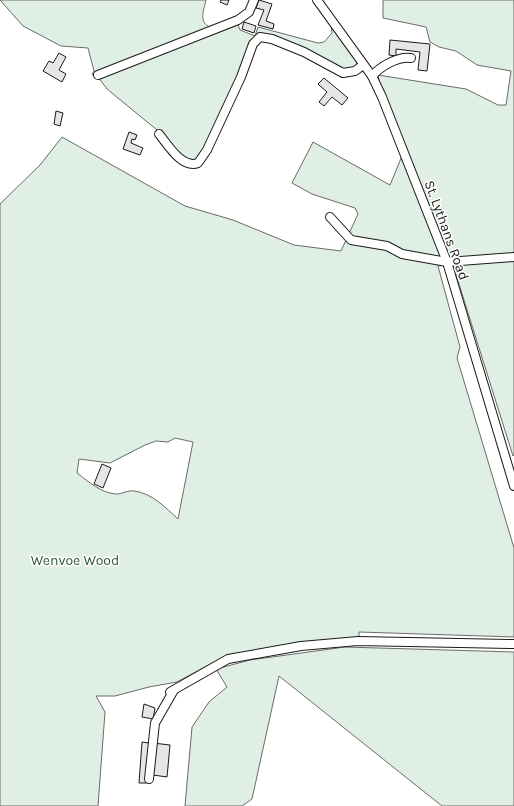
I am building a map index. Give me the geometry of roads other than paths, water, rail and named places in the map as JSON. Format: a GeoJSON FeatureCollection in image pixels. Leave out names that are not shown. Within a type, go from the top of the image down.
{"type":"FeatureCollection","features":[{"type":"Feature","properties":{"kind":"street"},"geometry":{"type":"LineString","coordinates":[[98,75],[238,20],[249,12],[254,0]]}},
{"type":"Feature","properties":{"kind":"street","name":"St. Lythans Road"},"geometry":{"type":"LineString","coordinates":[[317,0],[372,76],[382,97],[447,262],[514,486]]}},
{"type":"Feature","properties":{"kind":"street"},"geometry":{"type":"LineString","coordinates":[[159,134],[182,162],[188,164],[198,163],[206,150],[236,88],[253,44],[260,37],[272,39],[304,52],[343,73],[355,71],[363,65]]}},
{"type":"Feature","properties":{"kind":"street"},"geometry":{"type":"LineString","coordinates":[[372,76],[384,66],[401,58],[411,58]]}},
{"type":"Feature","properties":{"kind":"street"},"geometry":{"type":"LineString","coordinates":[[330,217],[350,240],[386,246],[402,254],[447,262],[514,257]]}},
{"type":"Feature","properties":{"kind":"street"},"geometry":{"type":"LineString","coordinates":[[148,779],[155,723],[172,691],[228,659],[301,646],[358,641],[514,644]]}},
{"type":"Feature","properties":{"kind":"park label","name":"Wenvoe Wood"},"geometry":{"type":"Point","coordinates":[75,560]}}]}
